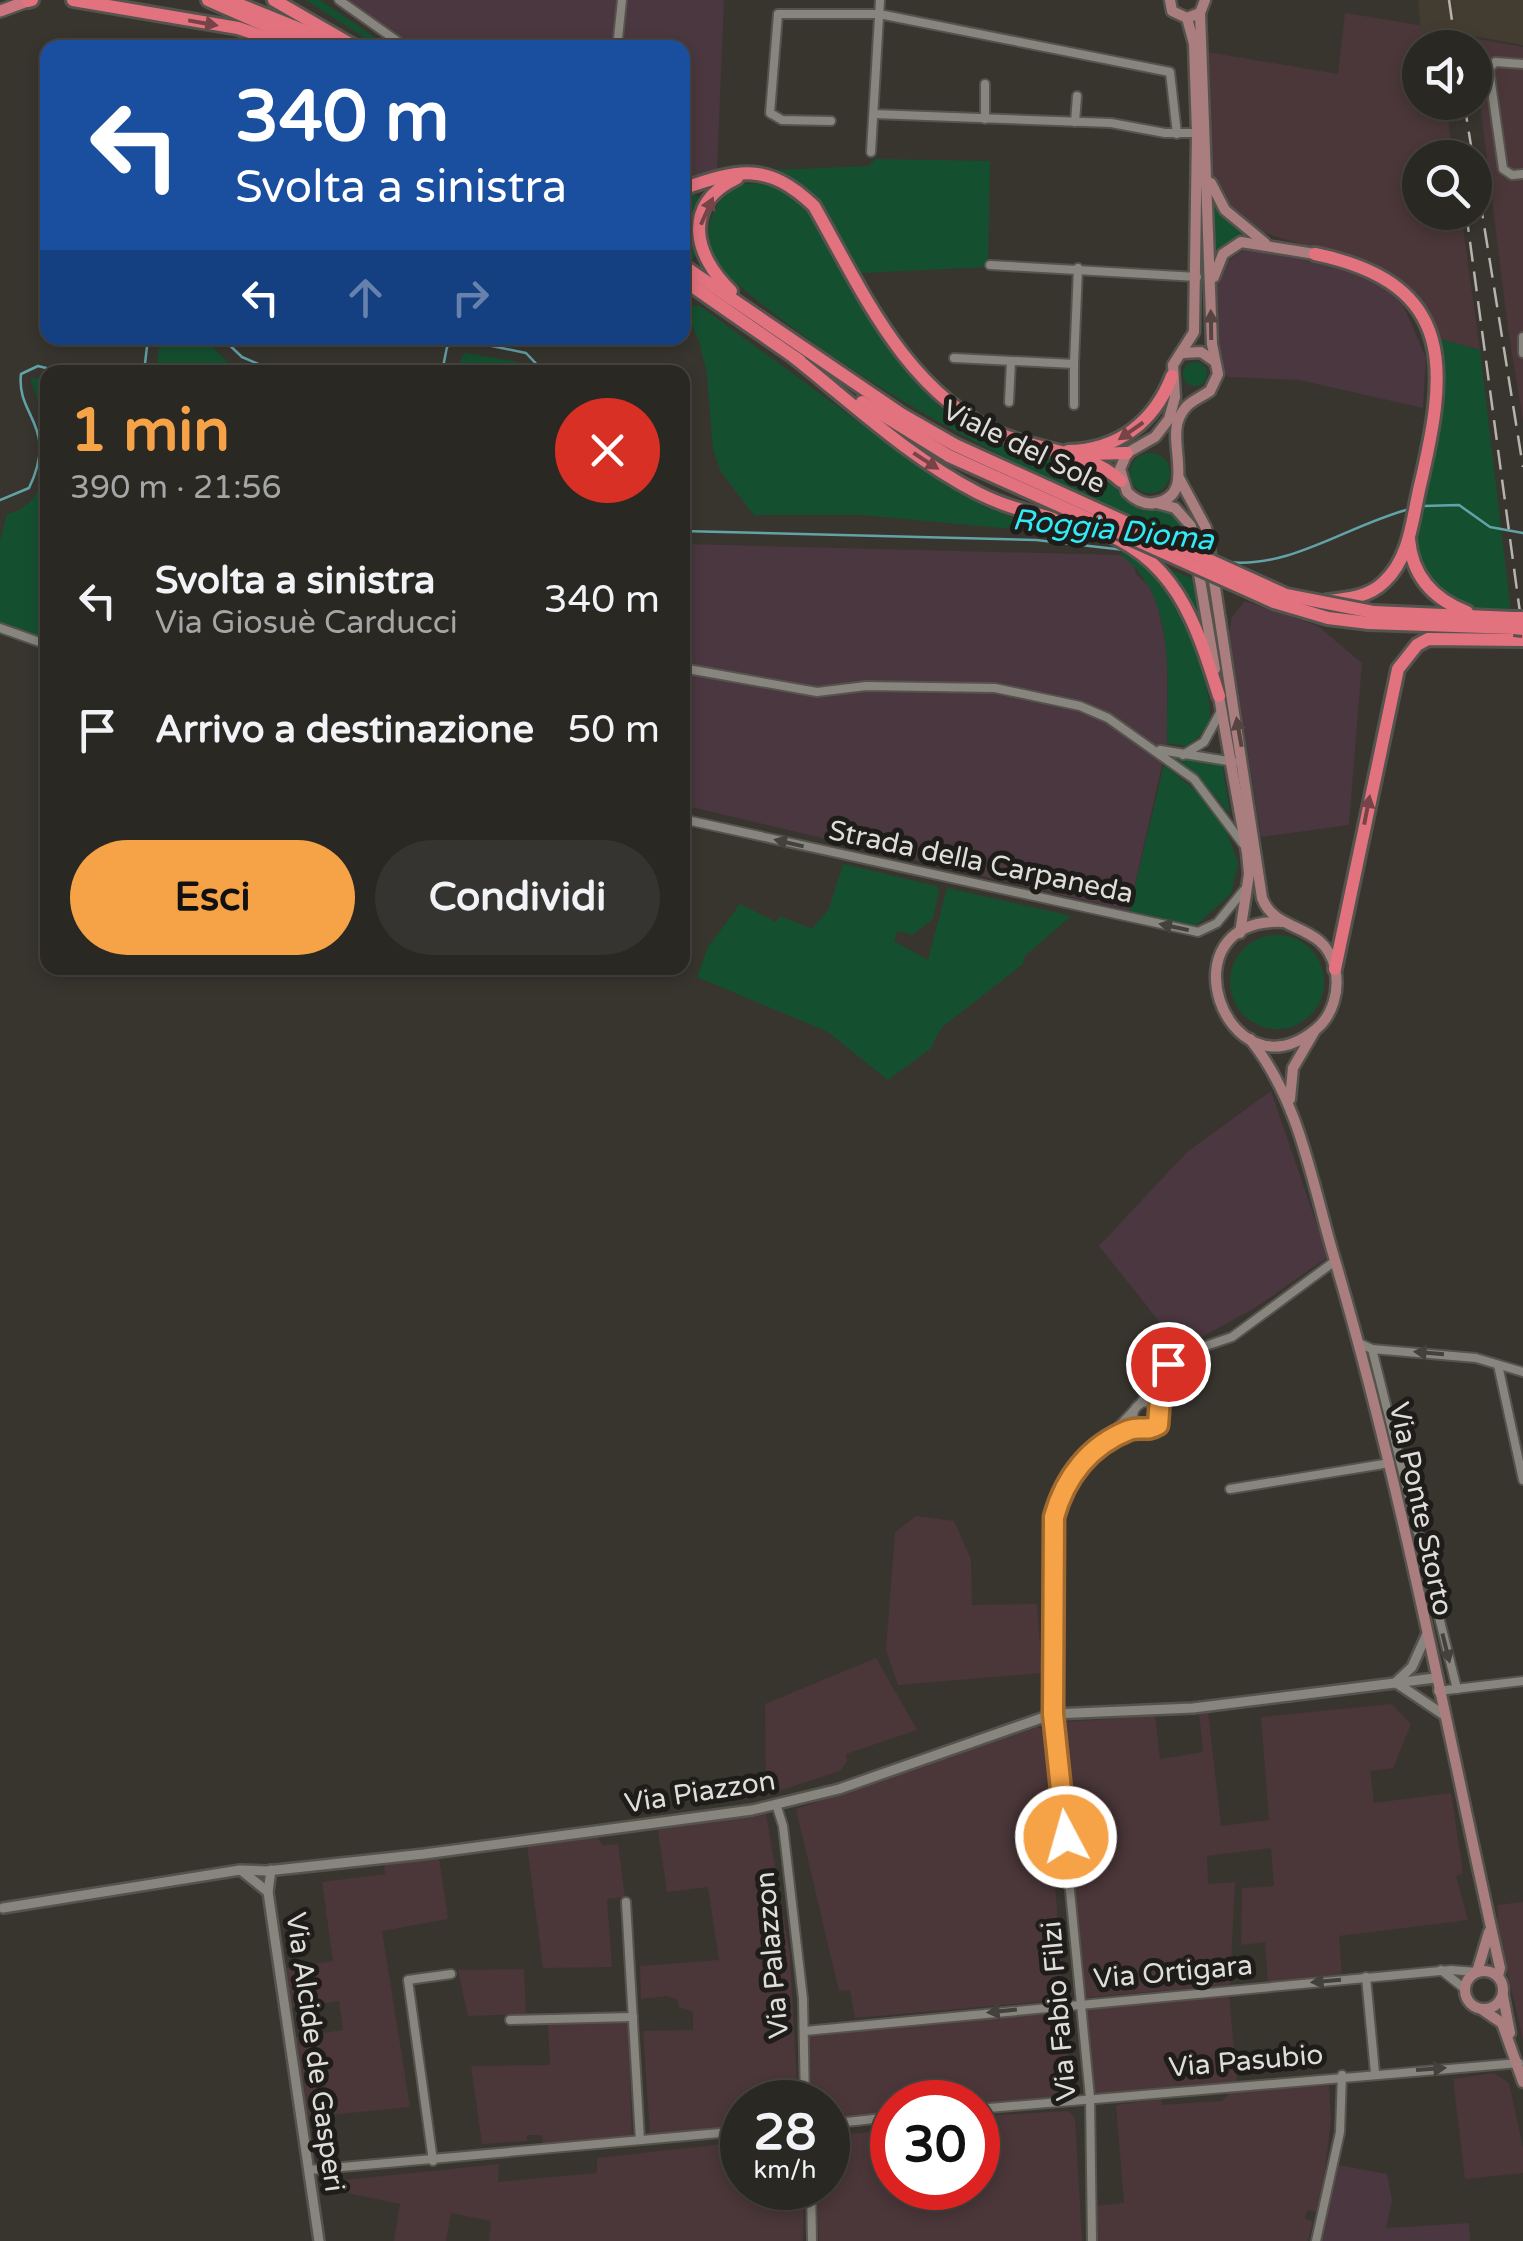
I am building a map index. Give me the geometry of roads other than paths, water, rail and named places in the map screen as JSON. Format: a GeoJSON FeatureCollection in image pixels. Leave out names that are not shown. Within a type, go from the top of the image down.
{"type":"FeatureCollection","features":[{"type":"Feature","properties":{"kind":"highway"},"geometry":{"type":"LineString","coordinates":[[73,0],[238,28],[273,40]]}},
{"type":"Feature","properties":{"kind":"highway"},"geometry":{"type":"LineString","coordinates":[[208,0],[300,40]]}},
{"type":"Feature","properties":{"kind":"highway"},"geometry":{"type":"LineString","coordinates":[[228,0],[327,40]]}},
{"type":"Feature","properties":{"kind":"highway"},"geometry":{"type":"LineString","coordinates":[[277,1],[344,40]]}},
{"type":"Feature","properties":{"kind":"highway"},"geometry":{"type":"LineString","coordinates":[[750,172],[715,193],[698,231],[700,252],[712,273],[758,317]]}},
{"type":"Feature","properties":{"kind":"highway"},"geometry":{"type":"LineString","coordinates":[[690,187],[750,172],[775,175],[814,206],[914,372],[954,409],[1002,435],[1102,466],[1120,481]]}},
{"type":"Feature","properties":{"kind":"highway"},"geometry":{"type":"LineString","coordinates":[[1309,602],[1373,592],[1395,570],[1409,536],[1440,395],[1438,356],[1427,326],[1409,298],[1384,277],[1356,264],[1314,254]]}},
{"type":"Feature","properties":{"kind":"highway","name":"Viale del Sole"},"geometry":{"type":"LineString","coordinates":[[690,270],[952,451],[1244,578],[1309,602],[1371,618]]}},
{"type":"Feature","properties":{"kind":"highway","name":"Viale del Sole"},"geometry":{"type":"LineString","coordinates":[[690,286],[794,357],[952,451],[1274,602],[1328,618],[1371,618]]}},
{"type":"Feature","properties":{"kind":"highway"},"geometry":{"type":"LineString","coordinates":[[794,357],[909,450],[976,492],[1131,546],[1148,558],[1176,586],[1194,618],[1220,703]]}},
{"type":"Feature","properties":{"kind":"highway"},"geometry":{"type":"LineString","coordinates":[[1059,450],[1093,449],[1131,432],[1160,402],[1173,381]]}},
{"type":"Feature","properties":{"kind":"highway"},"geometry":{"type":"LineString","coordinates":[[1059,450],[1104,457],[1127,453]]}},
{"type":"Feature","properties":{"kind":"highway"},"geometry":{"type":"LineString","coordinates":[[1409,536],[1412,565],[1428,588],[1474,615]]}},
{"type":"Feature","properties":{"kind":"highway"},"geometry":{"type":"LineString","coordinates":[[1371,618],[1523,618]]}},
{"type":"Feature","properties":{"kind":"highway"},"geometry":{"type":"LineString","coordinates":[[1371,618],[1523,628]]}},
{"type":"Feature","properties":{"kind":"highway"},"geometry":{"type":"LineString","coordinates":[[1335,968],[1390,689],[1406,656],[1428,639],[1523,640]]}},
{"type":"Feature","properties":{"kind":"main road"},"geometry":{"type":"LineString","coordinates":[[0,11],[30,0]]}},
{"type":"Feature","properties":{"kind":"main road"},"geometry":{"type":"LineString","coordinates":[[1187,18],[1200,76],[1207,166],[1215,384],[1204,395],[1193,397],[1176,424],[1174,456],[1180,478],[1205,525],[1246,771],[1262,898],[1274,918],[1320,940],[1335,968],[1334,1002],[1315,1030],[1291,1043],[1250,1039],[1230,1024],[1214,989],[1217,964],[1240,933],[1248,882],[1247,852],[1199,566],[1186,519],[1175,508],[1137,500],[1120,481],[1127,453],[1146,443],[1169,419],[1173,366],[1184,353],[1196,318],[1197,133],[1200,76],[1200,13],[1205,0]]}},
{"type":"Feature","properties":{"kind":"main road"},"geometry":{"type":"LineString","coordinates":[[1170,3],[1176,15],[1187,18],[1200,13]]}},
{"type":"Feature","properties":{"kind":"main road"},"geometry":{"type":"LineString","coordinates":[[1207,166],[1212,190],[1226,210],[1266,243]]}},
{"type":"Feature","properties":{"kind":"main road"},"geometry":{"type":"LineString","coordinates":[[1210,288],[1219,260],[1228,248],[1241,242],[1266,243],[1314,254]]}},
{"type":"Feature","properties":{"kind":"main road"},"geometry":{"type":"LineString","coordinates":[[1184,353],[1200,352],[1214,361]]}},
{"type":"Feature","properties":{"kind":"main road"},"geometry":{"type":"LineString","coordinates":[[1173,381],[1193,397]]}},
{"type":"Feature","properties":{"kind":"main road"},"geometry":{"type":"LineString","coordinates":[[1146,443],[1165,447],[1174,456]]}},
{"type":"Feature","properties":{"kind":"main road"},"geometry":{"type":"LineString","coordinates":[[1156,502],[1172,494],[1180,478]]}},
{"type":"Feature","properties":{"kind":"main road"},"geometry":{"type":"LineString","coordinates":[[1240,933],[1261,923],[1285,922]]}},
{"type":"Feature","properties":{"kind":"main road","name":"Via Ponte Storto"},"geometry":{"type":"LineString","coordinates":[[1290,1106],[1293,1068],[1315,1030]]}},
{"type":"Feature","properties":{"kind":"main road","name":"Via Ponte Storto"},"geometry":{"type":"LineString","coordinates":[[1250,1039],[1269,1062],[1290,1106],[1335,1261],[1366,1347],[1512,2042]]}},
{"type":"Feature","properties":{"kind":"main road","name":"Via Ponte Storto"},"geometry":{"type":"LineString","coordinates":[[1465,1989],[1487,1950],[1490,1926]]}},
{"type":"Feature","properties":{"kind":"main road"},"geometry":{"type":"LineString","coordinates":[[1476,1972],[1498,1976]]}},
{"type":"Feature","properties":{"kind":"main road"},"geometry":{"type":"LineString","coordinates":[[1465,1989],[1472,2004],[1502,2023],[1512,2042],[1523,2082]]}},
{"type":"Feature","properties":{"kind":"main road"},"geometry":{"type":"LineString","coordinates":[[1482,2009],[1495,2006],[1503,1996]]}},
{"type":"Feature","properties":{"kind":"street"},"geometry":{"type":"LineString","coordinates":[[339,0],[396,40]]}},
{"type":"Feature","properties":{"kind":"street"},"geometry":{"type":"LineString","coordinates":[[618,40],[622,0]]}},
{"type":"Feature","properties":{"kind":"street"},"geometry":{"type":"LineString","coordinates":[[871,152],[880,0]]}},
{"type":"Feature","properties":{"kind":"street"},"geometry":{"type":"LineString","coordinates":[[1158,0],[1170,3]]}},
{"type":"Feature","properties":{"kind":"street"},"geometry":{"type":"LineString","coordinates":[[831,121],[782,120],[770,113],[778,14],[880,14],[1170,72],[1177,134]]}},
{"type":"Feature","properties":{"kind":"street"},"geometry":{"type":"LineString","coordinates":[[1523,64],[1495,62],[1489,69],[1503,169],[1512,175],[1523,174]]}},
{"type":"Feature","properties":{"kind":"street"},"geometry":{"type":"LineString","coordinates":[[985,84],[985,119]]}},
{"type":"Feature","properties":{"kind":"street"},"geometry":{"type":"LineString","coordinates":[[1076,122],[1077,96]]}},
{"type":"Feature","properties":{"kind":"street"},"geometry":{"type":"LineString","coordinates":[[874,114],[1076,122],[1197,133]]}},
{"type":"Feature","properties":{"kind":"street"},"geometry":{"type":"LineString","coordinates":[[990,265],[1197,277]]}},
{"type":"Feature","properties":{"kind":"street"},"geometry":{"type":"LineString","coordinates":[[1074,405],[1078,268]]}},
{"type":"Feature","properties":{"kind":"street"},"geometry":{"type":"LineString","coordinates":[[1523,336],[1523,353]]}},
{"type":"Feature","properties":{"kind":"street"},"geometry":{"type":"LineString","coordinates":[[954,358],[1074,364]]}},
{"type":"Feature","properties":{"kind":"street"},"geometry":{"type":"LineString","coordinates":[[1009,402],[1011,361]]}},
{"type":"Feature","properties":{"kind":"street"},"geometry":{"type":"LineString","coordinates":[[0,628],[40,642]]}},
{"type":"Feature","properties":{"kind":"street"},"geometry":{"type":"LineString","coordinates":[[690,669],[818,692],[866,686],[995,688],[1080,706],[1108,718],[1205,790],[1247,852]]}},
{"type":"Feature","properties":{"kind":"street"},"geometry":{"type":"LineString","coordinates":[[1183,755],[1204,742],[1220,703]]}},
{"type":"Feature","properties":{"kind":"street"},"geometry":{"type":"LineString","coordinates":[[1151,748],[1231,759],[1246,771]]}},
{"type":"Feature","properties":{"kind":"street","name":"Strada della Carpaneda"},"geometry":{"type":"LineString","coordinates":[[690,821],[1198,932],[1231,909],[1248,882]]}},
{"type":"Feature","properties":{"kind":"street"},"geometry":{"type":"LineString","coordinates":[[1158,1406],[1146,1402],[1137,1406],[1133,1416],[1138,1427],[1150,1430],[1158,1425],[1158,1406],[1168,1364],[1187,1349],[1232,1336],[1335,1261]]}},
{"type":"Feature","properties":{"kind":"street"},"geometry":{"type":"LineString","coordinates":[[1456,1689],[1366,1347],[1428,1352],[1523,1372]]}},
{"type":"Feature","properties":{"kind":"street","name":"Via Fabio Filzi"},"geometry":{"type":"LineString","coordinates":[[1092,2241],[1090,2098],[1053,1714],[1054,1517],[1072,1476],[1137,1406],[1168,1364]]}},
{"type":"Feature","properties":{"kind":"street"},"geometry":{"type":"LineString","coordinates":[[1498,1364],[1523,1480]]}},
{"type":"Feature","properties":{"kind":"street","name":"Via Fabio Filzi"},"geometry":{"type":"LineString","coordinates":[[1110,1437],[1138,1427]]}},
{"type":"Feature","properties":{"kind":"street"},"geometry":{"type":"LineString","coordinates":[[1230,1489],[1390,1463]]}},
{"type":"Feature","properties":{"kind":"street"},"geometry":{"type":"LineString","coordinates":[[1426,1636],[1399,1680],[1444,1715]]}},
{"type":"Feature","properties":{"kind":"street","name":"Via Piazzon"},"geometry":{"type":"LineString","coordinates":[[1,1909],[240,1870],[424,1854],[776,1804],[839,1789],[1053,1714],[1192,1708],[1399,1680],[1414,1674],[1436,1678]]}},
{"type":"Feature","properties":{"kind":"street"},"geometry":{"type":"LineString","coordinates":[[1438,1691],[1523,1681]]}},
{"type":"Feature","properties":{"kind":"street","name":"Via Palazzon"},"geometry":{"type":"LineString","coordinates":[[776,1804],[792,1891],[805,2031],[805,2080]]}},
{"type":"Feature","properties":{"kind":"street"},"geometry":{"type":"LineString","coordinates":[[240,1870],[268,1892]]}},
{"type":"Feature","properties":{"kind":"street","name":"Via Alcide de Gasperi"},"geometry":{"type":"LineString","coordinates":[[271,1870],[268,1892],[319,2241]]}},
{"type":"Feature","properties":{"kind":"street"},"geometry":{"type":"LineString","coordinates":[[626,1902],[640,2140]]}},
{"type":"Feature","properties":{"kind":"street"},"geometry":{"type":"LineString","coordinates":[[1441,1970],[1465,1989]]}},
{"type":"Feature","properties":{"kind":"street","name":"Via Ortigara"},"geometry":{"type":"LineString","coordinates":[[805,2031],[1441,1970],[1476,1972]]}},
{"type":"Feature","properties":{"kind":"street"},"geometry":{"type":"LineString","coordinates":[[433,2161],[408,1980],[451,1974]]}},
{"type":"Feature","properties":{"kind":"street"},"geometry":{"type":"LineString","coordinates":[[1366,1977],[1375,2073]]}},
{"type":"Feature","properties":{"kind":"street"},"geometry":{"type":"LineString","coordinates":[[510,2020],[633,2017]]}},
{"type":"Feature","properties":{"kind":"street","name":"Via Pasubio"},"geometry":{"type":"LineString","coordinates":[[1000,2107],[1519,2063]]}},
{"type":"Feature","properties":{"kind":"street"},"geometry":{"type":"LineString","coordinates":[[1316,2241],[1340,2132],[1342,2075]]}},
{"type":"Feature","properties":{"kind":"street"},"geometry":{"type":"LineString","coordinates":[[310,2170],[720,2133]]}},
{"type":"Feature","properties":{"kind":"street"},"geometry":{"type":"LineString","coordinates":[[811,2210],[812,2241]]}},
{"type":"Feature","properties":{"kind":"waterway","name":"Roggia Dioma"},"geometry":{"type":"LineString","coordinates":[[145,365],[147,345]]}},
{"type":"Feature","properties":{"kind":"waterway","name":"Roggia Dioma"},"geometry":{"type":"LineString","coordinates":[[229,345],[242,357],[261,365]]}},
{"type":"Feature","properties":{"kind":"waterway","name":"Roggia Dioma"},"geometry":{"type":"LineString","coordinates":[[443,365],[450,345]]}},
{"type":"Feature","properties":{"kind":"waterway","name":"Roggia Dioma"},"geometry":{"type":"LineString","coordinates":[[487,345],[526,353],[537,365]]}},
{"type":"Feature","properties":{"kind":"waterway","name":"Roggia Dioma"},"geometry":{"type":"LineString","coordinates":[[40,366],[21,374],[21,389],[40,450]]}},
{"type":"Feature","properties":{"kind":"waterway","name":"Roggia Dioma"},"geometry":{"type":"LineString","coordinates":[[0,500],[29,488],[40,450]]}},
{"type":"Feature","properties":{"kind":"waterway","name":"Roggia Dioma"},"geometry":{"type":"LineString","coordinates":[[1423,506],[1459,505],[1490,527],[1523,533]]}},
{"type":"Feature","properties":{"kind":"waterway","name":"Roggia Dioma"},"geometry":{"type":"LineString","coordinates":[[1228,562],[1275,559],[1410,509]]}},
{"type":"Feature","properties":{"kind":"waterway","name":"Roggia Dioma"},"geometry":{"type":"LineString","coordinates":[[690,531],[1036,540],[1125,550]]}},
{"type":"Feature","properties":{"kind":"railway"},"geometry":{"type":"LineString","coordinates":[[1449,0],[1453,30]]}},
{"type":"Feature","properties":{"kind":"railway"},"geometry":{"type":"LineString","coordinates":[[1467,120],[1470,140]]}},
{"type":"Feature","properties":{"kind":"railway"},"geometry":{"type":"LineString","coordinates":[[1468,230],[1523,635]]}},
{"type":"Feature","properties":{"kind":"railway"},"geometry":{"type":"LineString","coordinates":[[1485,230],[1523,467]]}}]}
